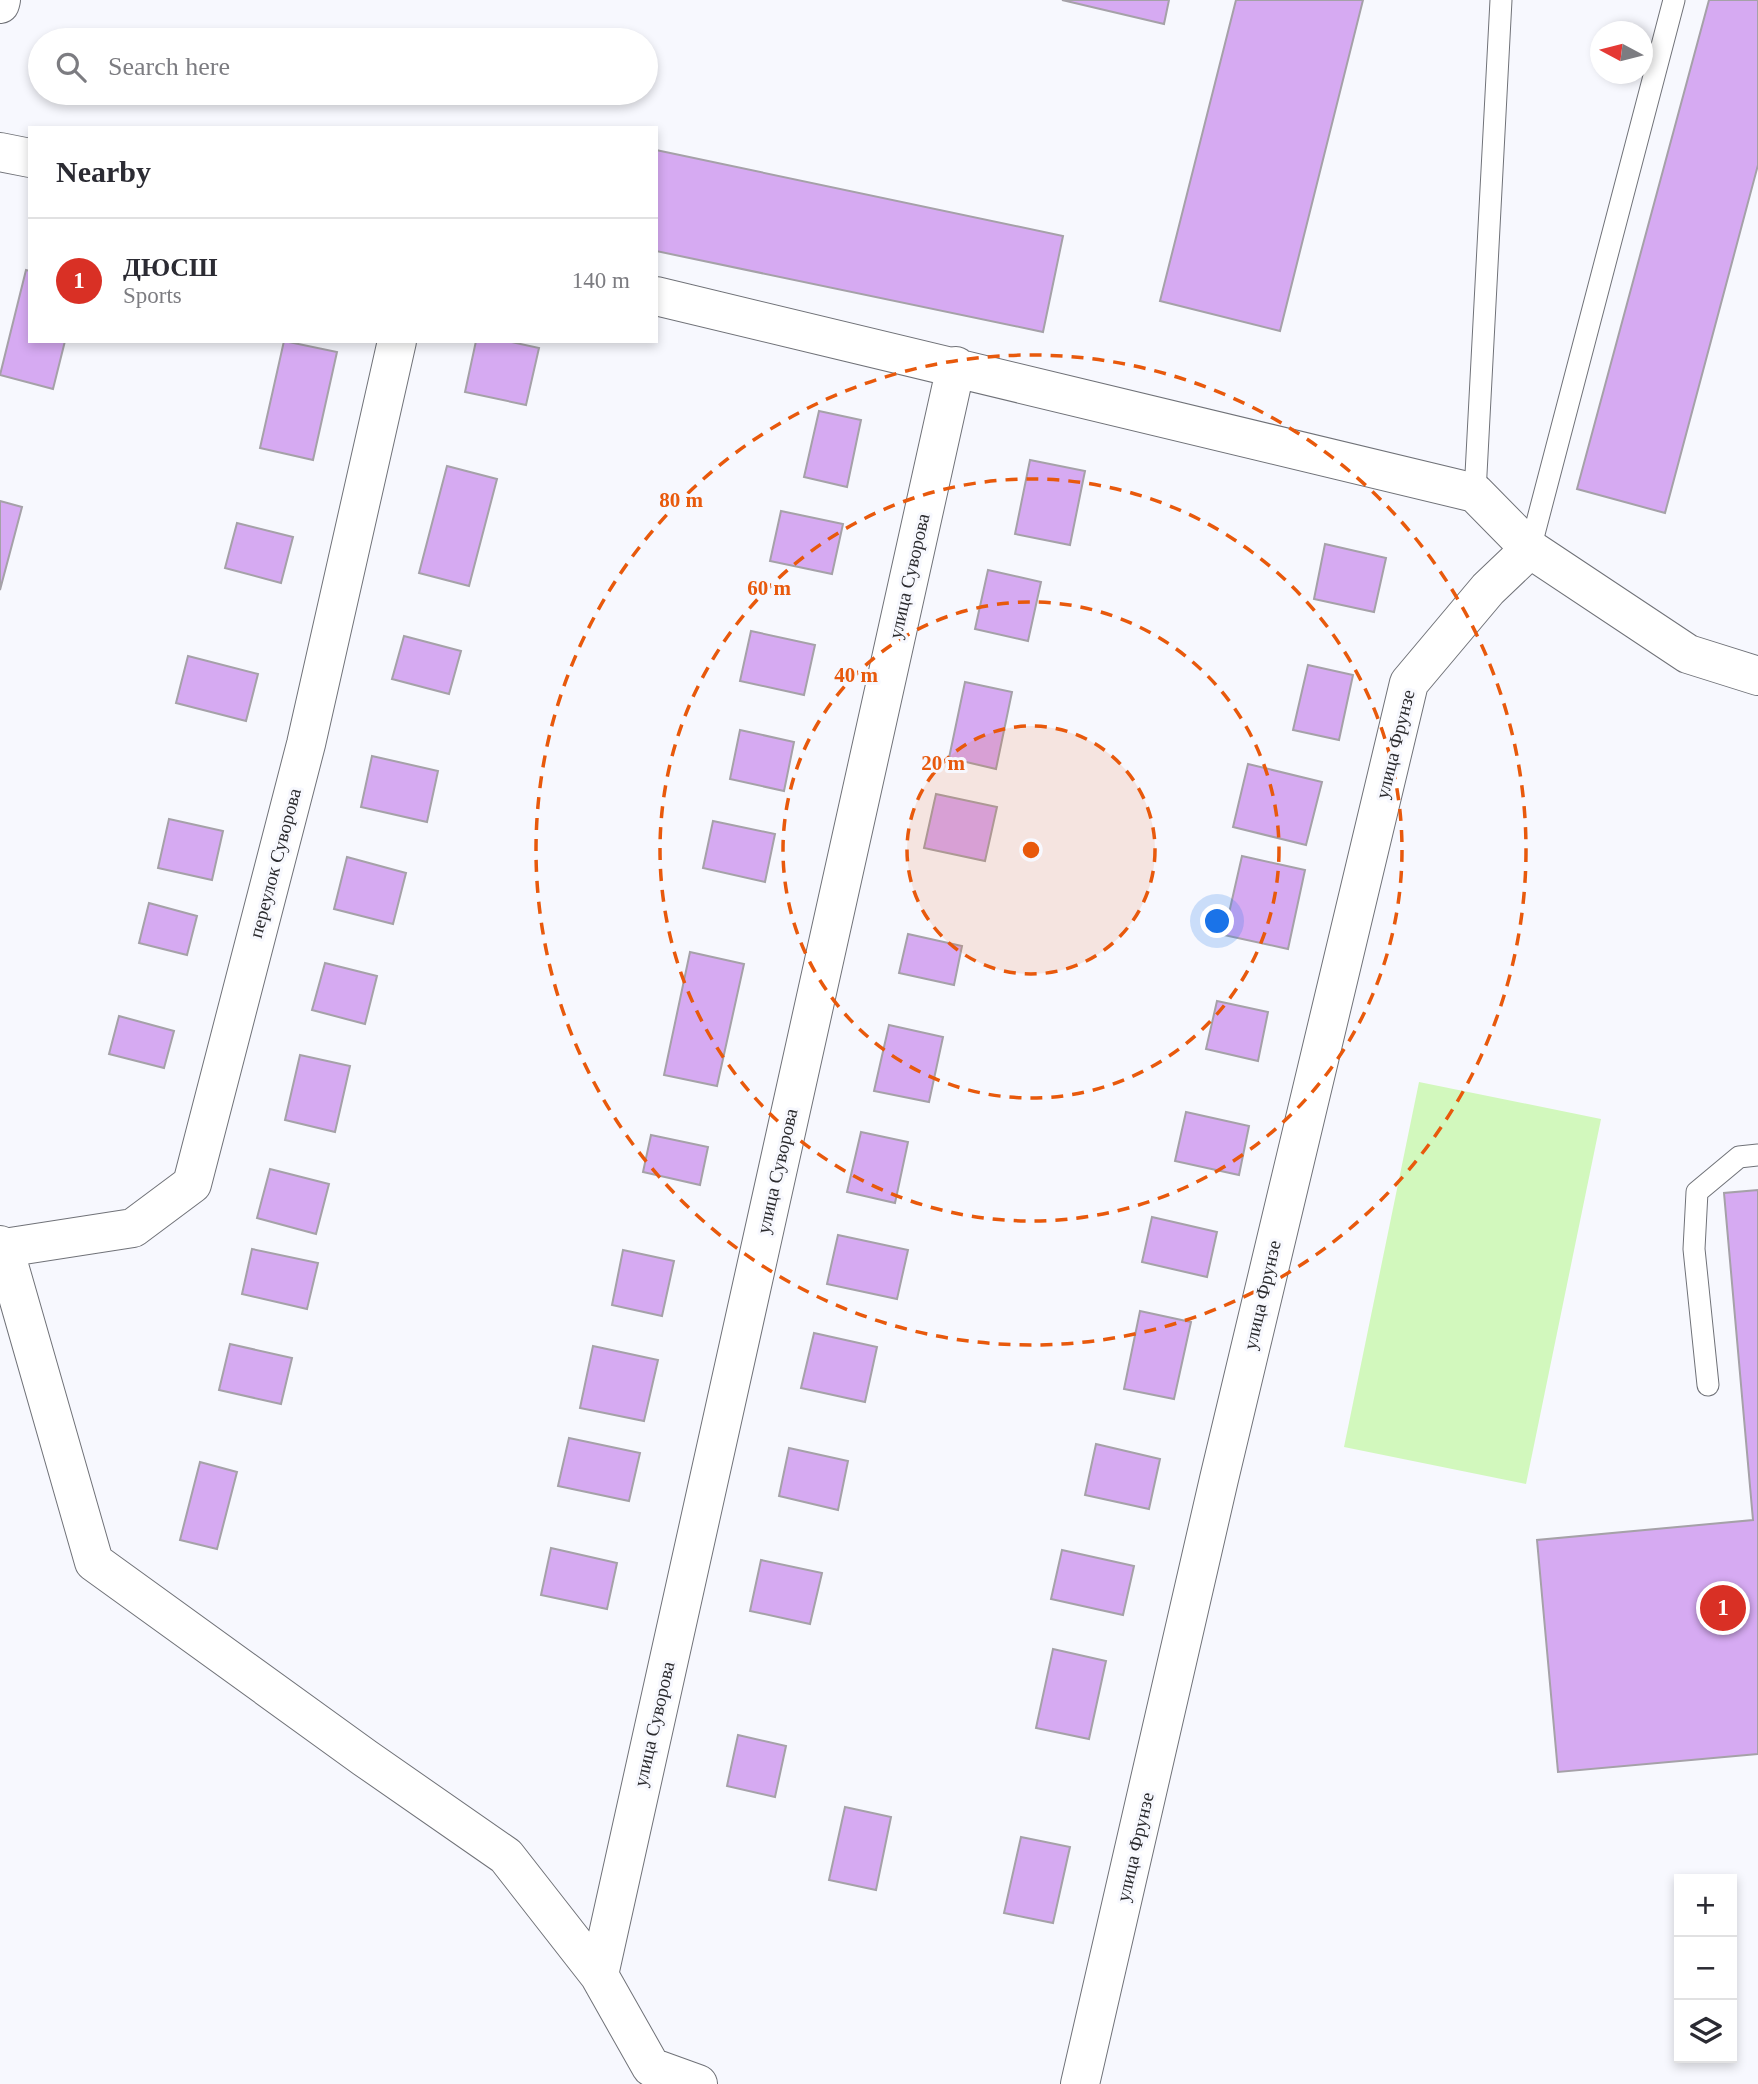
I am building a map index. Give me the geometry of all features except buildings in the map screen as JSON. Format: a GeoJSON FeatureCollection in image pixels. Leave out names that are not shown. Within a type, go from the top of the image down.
{"type":"FeatureCollection","features":[{"type":"Feature","properties":{"kind":"street"},"geometry":{"type":"LineString","coordinates":[[0,152],[28,158]]}},
{"type":"Feature","properties":{"kind":"street"},"geometry":{"type":"LineString","coordinates":[[658,296],[1475,493],[1530,549],[1688,654],[1758,676]]}},
{"type":"Feature","properties":{"kind":"street","name":"переулок Суворова"},"geometry":{"type":"LineString","coordinates":[[2,1246],[133,1228],[192,1184],[306,744],[397,343]]}},
{"type":"Feature","properties":{"kind":"street","name":"улица Суворова"},"geometry":{"type":"LineString","coordinates":[[599,1975],[956,366]]}},
{"type":"Feature","properties":{"kind":"street","name":"улица Фрунзе"},"geometry":{"type":"LineString","coordinates":[[1080,2084],[1222,1465],[1409,683],[1488,589],[1530,549]]}},
{"type":"Feature","properties":{"kind":"street"},"geometry":{"type":"LineString","coordinates":[[2,1246],[94,1562],[365,1758],[506,1856],[599,1975],[651,2067],[698,2084]]}},
{"type":"Feature","properties":{"kind":"lane"},"geometry":{"type":"LineString","coordinates":[[1475,493],[1501,0]]}},
{"type":"Feature","properties":{"kind":"lane"},"geometry":{"type":"LineString","coordinates":[[1530,549],[1674,0]]}},
{"type":"Feature","properties":{"kind":"lane"},"geometry":{"type":"LineString","coordinates":[[1708,1385],[1694,1249],[1697,1192],[1739,1157],[1758,1155]]}},
{"type":"Feature","properties":{"kind":"green space"},"geometry":{"type":"Polygon","coordinates":[[[1419,1082],[1601,1119],[1526,1484],[1344,1447],[1419,1082]]]}},
{"type":"Feature","properties":{"kind":"place","name":"ДЮСШ"},"geometry":{"type":"Point","coordinates":[1723,1608]}}]}
